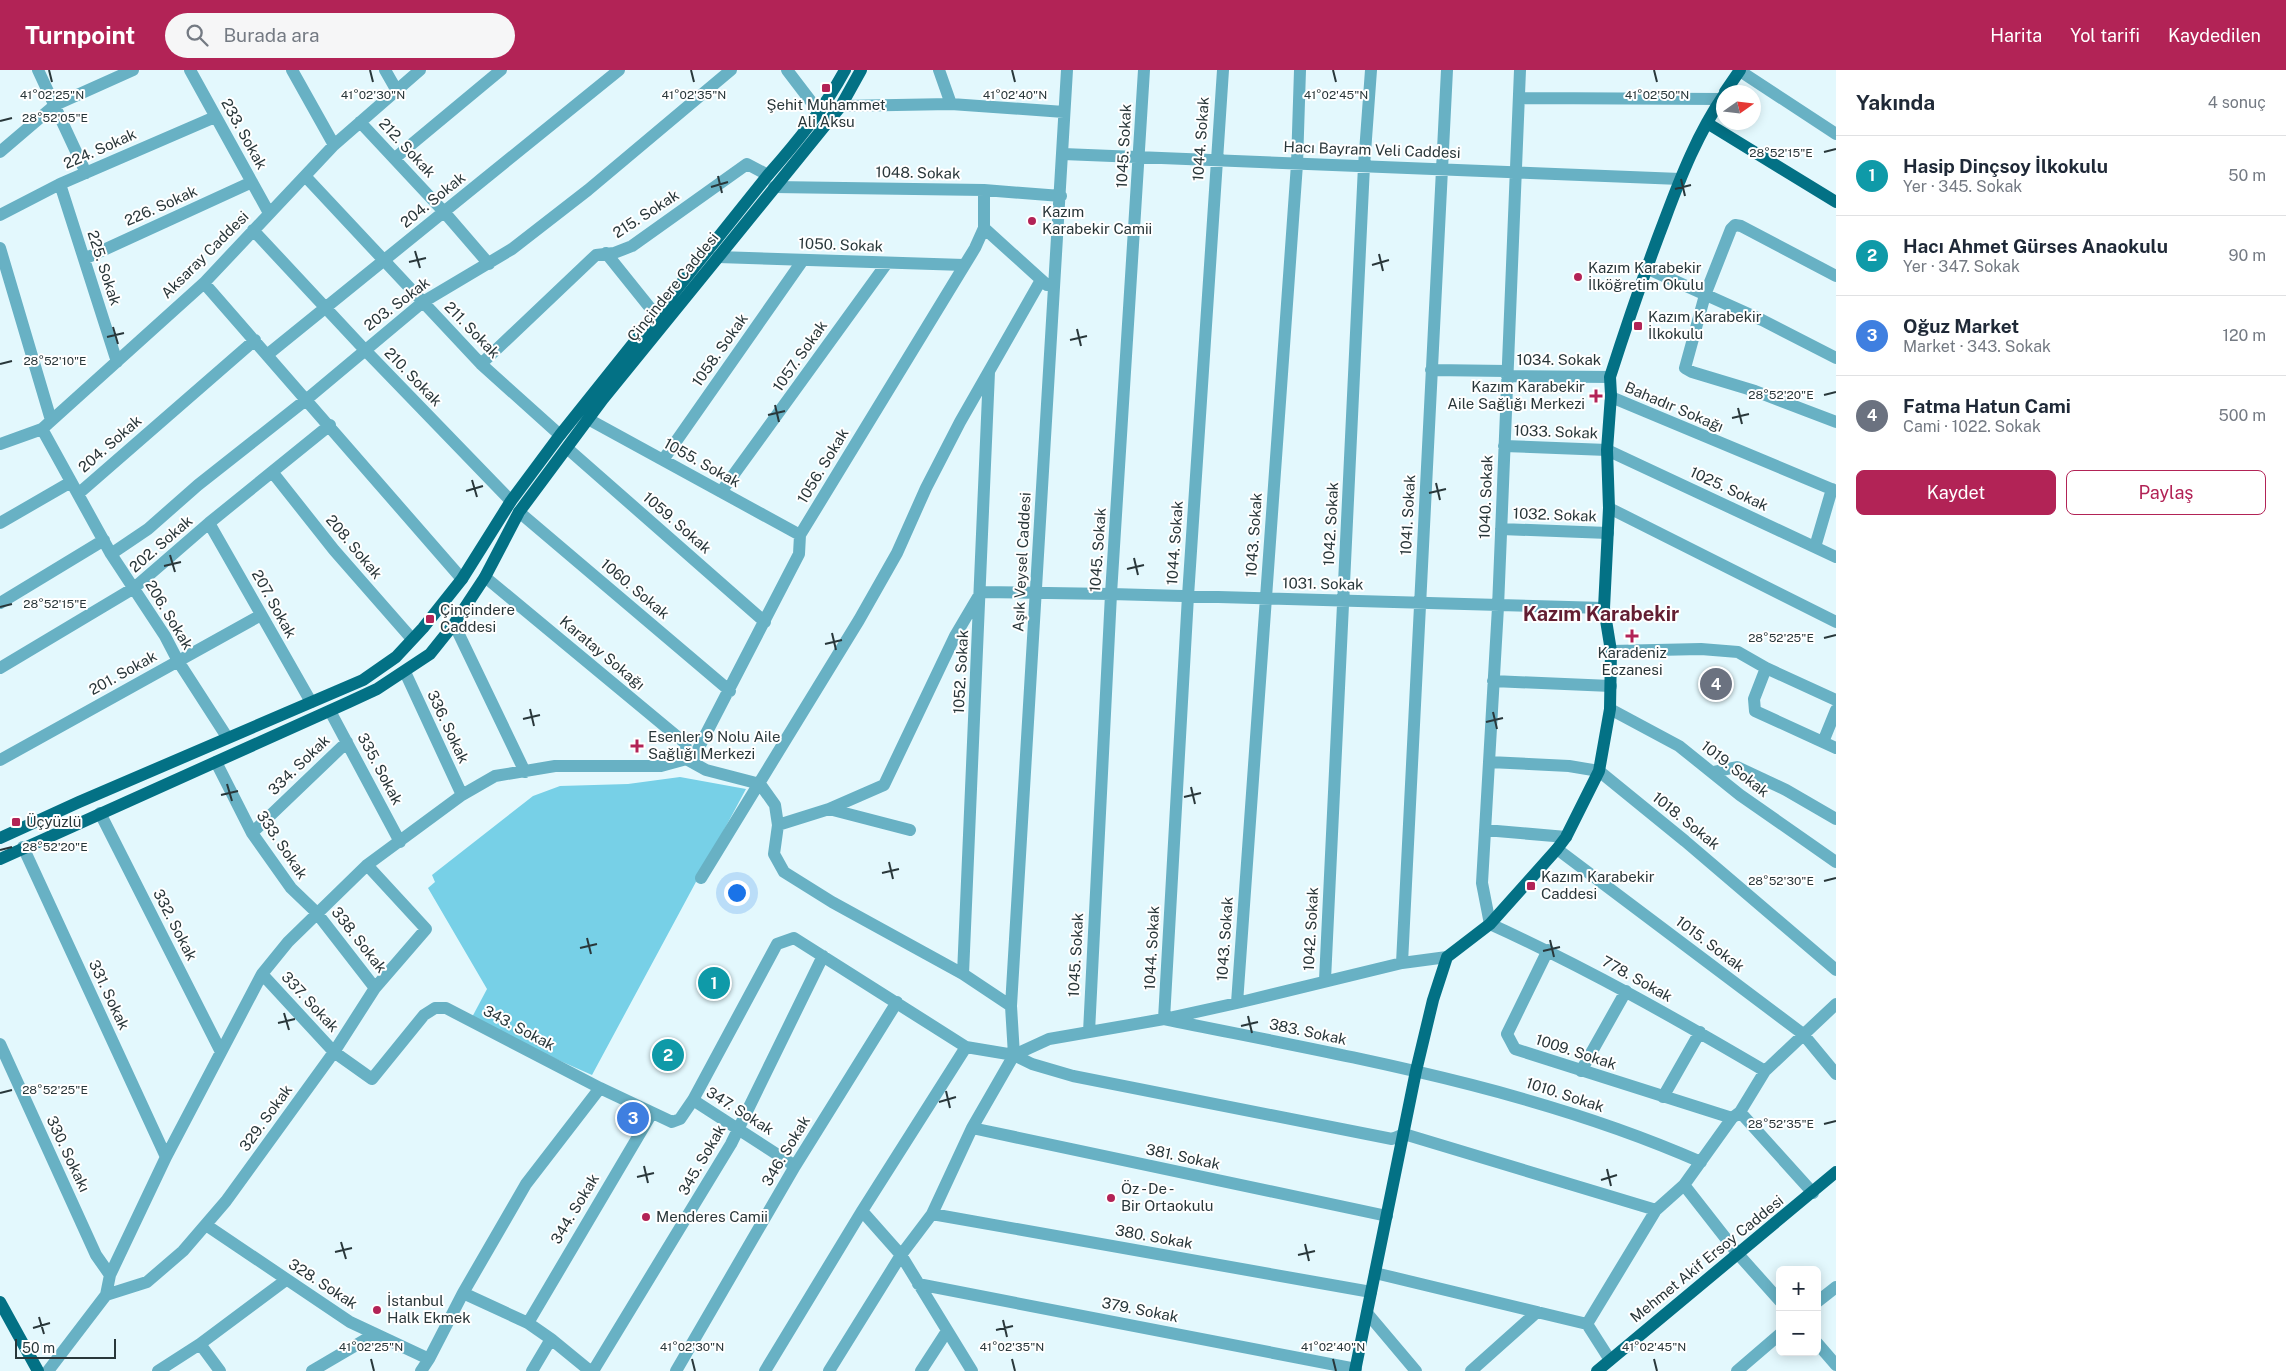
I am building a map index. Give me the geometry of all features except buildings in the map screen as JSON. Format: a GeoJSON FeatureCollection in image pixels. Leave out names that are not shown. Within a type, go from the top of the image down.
{"type":"FeatureCollection","features":[{"type":"Feature","properties":{"kind":"main road","name":"Çinçindere Caddesi"},"geometry":{"type":"LineString","coordinates":[[0,838],[227,737],[363,680],[396,657],[462,579],[511,501],[560,435],[655,314],[820,112],[845,70]]}},
{"type":"Feature","properties":{"kind":"main road","name":"Çinçindere Caddesi"},"geometry":{"type":"LineString","coordinates":[[0,859],[377,689],[430,654],[454,624],[484,577],[519,512],[588,419],[841,106],[860,70]]}},
{"type":"Feature","properties":{"kind":"main road"},"geometry":{"type":"LineString","coordinates":[[1730,85],[1740,71]]}},
{"type":"Feature","properties":{"kind":"main road"},"geometry":{"type":"LineString","coordinates":[[1355,1370],[1416,1071],[1433,1000],[1447,957],[1490,924],[1557,849],[1566,837],[1599,771],[1610,709],[1611,686],[1611,652],[1604,608],[1609,508],[1610,377],[1646,268],[1680,179],[1716,108]]}},
{"type":"Feature","properties":{"kind":"main road"},"geometry":{"type":"LineString","coordinates":[[1707,123],[1836,202]]}},
{"type":"Feature","properties":{"kind":"main road"},"geometry":{"type":"LineString","coordinates":[[560,435],[568,448]]}},
{"type":"Feature","properties":{"kind":"main road"},"geometry":{"type":"LineString","coordinates":[[209,746],[216,762]]}},
{"type":"Feature","properties":{"kind":"main road","name":"Mehmet Akif Ersoy Caddesi"},"geometry":{"type":"LineString","coordinates":[[1597,1371],[1836,1172]]}},
{"type":"Feature","properties":{"kind":"main road"},"geometry":{"type":"LineString","coordinates":[[0,1302],[38,1371]]}},
{"type":"Feature","properties":{"kind":"street"},"geometry":{"type":"LineString","coordinates":[[38,70],[86,172]]}},
{"type":"Feature","properties":{"kind":"street"},"geometry":{"type":"LineString","coordinates":[[0,152],[55,105],[109,75],[133,70]]}},
{"type":"Feature","properties":{"kind":"street","name":"233. Sokak"},"geometry":{"type":"LineString","coordinates":[[190,70],[269,213]]}},
{"type":"Feature","properties":{"kind":"street"},"geometry":{"type":"LineString","coordinates":[[292,70],[334,145]]}},
{"type":"Feature","properties":{"kind":"street"},"geometry":{"type":"LineString","coordinates":[[385,70],[397,91]]}},
{"type":"Feature","properties":{"kind":"street","name":"Aksaray Caddesi"},"geometry":{"type":"LineString","coordinates":[[0,444],[47,425],[204,283],[334,145],[420,70]]}},
{"type":"Feature","properties":{"kind":"street"},"geometry":{"type":"LineString","coordinates":[[395,158],[500,70]]}},
{"type":"Feature","properties":{"kind":"street","name":"204. Sokak"},"geometry":{"type":"LineString","coordinates":[[267,355],[445,213],[618,70]]}},
{"type":"Feature","properties":{"kind":"street","name":"203. Sokak"},"geometry":{"type":"LineString","coordinates":[[111,554],[148,529],[198,485],[307,398],[422,302],[512,249],[588,190],[731,70]]}},
{"type":"Feature","properties":{"kind":"street"},"geometry":{"type":"LineString","coordinates":[[787,70],[820,112]]}},
{"type":"Feature","properties":{"kind":"street"},"geometry":{"type":"LineString","coordinates":[[939,70],[951,104]]}},
{"type":"Feature","properties":{"kind":"street","name":"Aşık Veysel Caddesi"},"geometry":{"type":"LineString","coordinates":[[1014,1055],[1011,1006],[1061,196],[1067,70]]}},
{"type":"Feature","properties":{"kind":"street","name":"1045. Sokak"},"geometry":{"type":"LineString","coordinates":[[1089,1032],[1111,594],[1144,70]]}},
{"type":"Feature","properties":{"kind":"street","name":"1044. Sokak"},"geometry":{"type":"LineString","coordinates":[[1164,1019],[1188,596],[1222,70]]}},
{"type":"Feature","properties":{"kind":"street","name":"1043. Sokak"},"geometry":{"type":"LineString","coordinates":[[1237,1003],[1297,164],[1300,70]]}},
{"type":"Feature","properties":{"kind":"street","name":"1042. Sokak"},"geometry":{"type":"LineString","coordinates":[[1325,980],[1364,166],[1371,70]]}},
{"type":"Feature","properties":{"kind":"street","name":"1041. Sokak"},"geometry":{"type":"LineString","coordinates":[[1402,963],[1446,70]]}},
{"type":"Feature","properties":{"kind":"street","name":"1040. Sokak"},"geometry":{"type":"LineString","coordinates":[[1490,924],[1482,882],[1498,607],[1520,70]]}},
{"type":"Feature","properties":{"kind":"street"},"geometry":{"type":"LineString","coordinates":[[1740,71],[1836,134]]}},
{"type":"Feature","properties":{"kind":"street"},"geometry":{"type":"LineString","coordinates":[[1519,98],[1716,96]]}},
{"type":"Feature","properties":{"kind":"street"},"geometry":{"type":"LineString","coordinates":[[841,106],[951,104],[1064,112]]}},
{"type":"Feature","properties":{"kind":"street","name":"224. Sokak"},"geometry":{"type":"LineString","coordinates":[[0,215],[86,172],[215,116]]}},
{"type":"Feature","properties":{"kind":"street","name":"212. Sokak"},"geometry":{"type":"LineString","coordinates":[[360,122],[445,213],[489,264]]}},
{"type":"Feature","properties":{"kind":"street","name":"Hacı Bayram Veli Caddesi"},"geometry":{"type":"LineString","coordinates":[[1063,154],[1680,179]]}},
{"type":"Feature","properties":{"kind":"street","name":"215. Sokak"},"geometry":{"type":"LineString","coordinates":[[481,364],[596,255],[614,253],[632,246],[747,164],[768,175]]}},
{"type":"Feature","properties":{"kind":"street","name":"211. Sokak"},"geometry":{"type":"LineString","coordinates":[[305,176],[481,364],[560,435]]}},
{"type":"Feature","properties":{"kind":"street","name":"226. Sokak"},"geometry":{"type":"LineString","coordinates":[[84,259],[252,182]]}},
{"type":"Feature","properties":{"kind":"street","name":"225. Sokak"},"geometry":{"type":"LineString","coordinates":[[60,184],[116,362]]}},
{"type":"Feature","properties":{"kind":"street","name":"1048. Sokak"},"geometry":{"type":"LineString","coordinates":[[774,187],[984,190],[1061,196]]}},
{"type":"Feature","properties":{"kind":"street","name":"1056. Sokak"},"geometry":{"type":"LineString","coordinates":[[688,760],[694,758],[799,554],[800,535],[964,265],[984,228],[984,190]]}},
{"type":"Feature","properties":{"kind":"street"},"geometry":{"type":"LineString","coordinates":[[1836,276],[1741,226],[1735,225],[1731,229],[1706,295],[1685,368],[1692,372],[1756,391],[1836,422]]}},
{"type":"Feature","properties":{"kind":"street"},"geometry":{"type":"LineString","coordinates":[[984,228],[1054,291]]}},
{"type":"Feature","properties":{"kind":"street","name":"210. Sokak"},"geometry":{"type":"LineString","coordinates":[[253,230],[325,309],[511,501]]}},
{"type":"Feature","properties":{"kind":"street"},"geometry":{"type":"LineString","coordinates":[[0,248],[47,425]]}},
{"type":"Feature","properties":{"kind":"street"},"geometry":{"type":"LineString","coordinates":[[606,253],[655,314]]}},
{"type":"Feature","properties":{"kind":"street","name":"1050. Sokak"},"geometry":{"type":"LineString","coordinates":[[718,257],[964,265]]}},
{"type":"Feature","properties":{"kind":"street","name":"1058. Sokak"},"geometry":{"type":"LineString","coordinates":[[663,460],[803,260]]}},
{"type":"Feature","properties":{"kind":"street","name":"1057. Sokak"},"geometry":{"type":"LineString","coordinates":[[721,492],[887,263]]}},
{"type":"Feature","properties":{"kind":"street"},"geometry":{"type":"LineString","coordinates":[[1646,268],[1762,320],[1836,358]]}},
{"type":"Feature","properties":{"kind":"street"},"geometry":{"type":"LineString","coordinates":[[701,878],[859,620],[897,553],[926,488],[989,370],[1041,280]]}},
{"type":"Feature","properties":{"kind":"street"},"geometry":{"type":"LineString","coordinates":[[204,283],[307,398],[462,579]]}},
{"type":"Feature","properties":{"kind":"street","name":"204. Sokak"},"geometry":{"type":"LineString","coordinates":[[78,494],[255,340]]}},
{"type":"Feature","properties":{"kind":"street","name":"1052. Sokak"},"geometry":{"type":"LineString","coordinates":[[963,974],[981,592],[989,370]]}},
{"type":"Feature","properties":{"kind":"street","name":"1034. Sokak"},"geometry":{"type":"LineString","coordinates":[[1431,370],[1610,377]]}},
{"type":"Feature","properties":{"kind":"street","name":"Bahadır Sokağı"},"geometry":{"type":"LineString","coordinates":[[1611,397],[1834,490]]}},
{"type":"Feature","properties":{"kind":"street","name":"1055. Sokak"},"geometry":{"type":"LineString","coordinates":[[588,419],[800,535]]}},
{"type":"Feature","properties":{"kind":"street","name":"206. Sokak"},"geometry":{"type":"LineString","coordinates":[[47,425],[71,482],[111,554],[165,636],[178,661],[227,737]]}},
{"type":"Feature","properties":{"kind":"street","name":"202. Sokak"},"geometry":{"type":"LineString","coordinates":[[0,668],[134,588],[209,523],[330,425]]}},
{"type":"Feature","properties":{"kind":"street","name":"1033. Sokak"},"geometry":{"type":"LineString","coordinates":[[1504,446],[1608,450]]}},
{"type":"Feature","properties":{"kind":"street","name":"1059. Sokak"},"geometry":{"type":"LineString","coordinates":[[568,448],[765,622]]}},
{"type":"Feature","properties":{"kind":"street","name":"1025. Sokak"},"geometry":{"type":"LineString","coordinates":[[1608,450],[1836,557]]}},
{"type":"Feature","properties":{"kind":"street","name":"208. Sokak"},"geometry":{"type":"LineString","coordinates":[[273,473],[334,550],[412,639]]}},
{"type":"Feature","properties":{"kind":"street","name":"204. Sokak"},"geometry":{"type":"LineString","coordinates":[[0,523],[71,482]]}},
{"type":"Feature","properties":{"kind":"street"},"geometry":{"type":"LineString","coordinates":[[1815,547],[1834,490]]}},
{"type":"Feature","properties":{"kind":"street"},"geometry":{"type":"LineString","coordinates":[[1609,508],[1836,622]]}},
{"type":"Feature","properties":{"kind":"street","name":"1060. Sokak"},"geometry":{"type":"LineString","coordinates":[[519,512],[730,691]]}},
{"type":"Feature","properties":{"kind":"street","name":"207. Sokak"},"geometry":{"type":"LineString","coordinates":[[209,523],[311,702]]}},
{"type":"Feature","properties":{"kind":"street","name":"1032. Sokak"},"geometry":{"type":"LineString","coordinates":[[1501,529],[1608,533]]}},
{"type":"Feature","properties":{"kind":"street"},"geometry":{"type":"LineString","coordinates":[[0,603],[104,540]]}},
{"type":"Feature","properties":{"kind":"street","name":"Karatay Sokağı"},"geometry":{"type":"LineString","coordinates":[[484,577],[685,743],[688,760]]}},
{"type":"Feature","properties":{"kind":"street"},"geometry":{"type":"LineString","coordinates":[[778,825],[829,809],[884,786],[955,636],[981,592]]}},
{"type":"Feature","properties":{"kind":"street","name":"1031. Sokak"},"geometry":{"type":"LineString","coordinates":[[981,592],[1188,596],[1266,600],[1344,600],[1498,607],[1604,608]]}},
{"type":"Feature","properties":{"kind":"street","name":"201. Sokak"},"geometry":{"type":"LineString","coordinates":[[0,760],[261,615]]}},
{"type":"Feature","properties":{"kind":"street"},"geometry":{"type":"LineString","coordinates":[[454,624],[525,772]]}},
{"type":"Feature","properties":{"kind":"street"},"geometry":{"type":"LineString","coordinates":[[1611,652],[1701,649],[1738,652],[1766,668],[1836,700]]}},
{"type":"Feature","properties":{"kind":"street"},"geometry":{"type":"LineString","coordinates":[[1766,668],[1754,700],[1754,711],[1836,748]]}},
{"type":"Feature","properties":{"kind":"street","name":"336. Sokak"},"geometry":{"type":"LineString","coordinates":[[405,672],[462,795]]}},
{"type":"Feature","properties":{"kind":"street"},"geometry":{"type":"LineString","coordinates":[[1493,681],[1611,686]]}},
{"type":"Feature","properties":{"kind":"street","name":"1019. Sokak"},"geometry":{"type":"LineString","coordinates":[[1610,709],[1679,746],[1740,795],[1836,862]]}},
{"type":"Feature","properties":{"kind":"street"},"geometry":{"type":"LineString","coordinates":[[1823,742],[1836,710]]}},
{"type":"Feature","properties":{"kind":"street","name":"335. Sokak"},"geometry":{"type":"LineString","coordinates":[[330,711],[400,842]]}},
{"type":"Feature","properties":{"kind":"street","name":"334. Sokak"},"geometry":{"type":"LineString","coordinates":[[252,833],[347,742]]}},
{"type":"Feature","properties":{"kind":"street"},"geometry":{"type":"LineString","coordinates":[[48,1371],[106,1295],[110,1274],[166,1157],[262,974],[316,912],[367,865],[462,795],[496,776],[555,766],[661,766],[688,760],[706,770],[760,784],[775,805],[778,825],[774,854],[784,872],[832,902],[963,974],[1011,1006]]}},
{"type":"Feature","properties":{"kind":"street","name":"333. Sokak"},"geometry":{"type":"LineString","coordinates":[[216,762],[252,833],[291,888],[316,912]]}},
{"type":"Feature","properties":{"kind":"street","name":"1018. Sokak"},"geometry":{"type":"LineString","coordinates":[[1489,762],[1570,766],[1599,771],[1685,841],[1836,970]]}},
{"type":"Feature","properties":{"kind":"street"},"geometry":{"type":"LineString","coordinates":[[1713,772],[1737,766],[1786,790],[1836,820]]}},
{"type":"Feature","properties":{"kind":"street"},"geometry":{"type":"LineString","coordinates":[[829,809],[910,830]]}},
{"type":"Feature","properties":{"kind":"street","name":"332. Sokak"},"geometry":{"type":"LineString","coordinates":[[100,813],[221,1052]]}},
{"type":"Feature","properties":{"kind":"street"},"geometry":{"type":"LineString","coordinates":[[1485,830],[1566,837]]}},
{"type":"Feature","properties":{"kind":"street","name":"331. Sokak"},"geometry":{"type":"LineString","coordinates":[[23,847],[166,1157]]}},
{"type":"Feature","properties":{"kind":"street","name":"1015. Sokak"},"geometry":{"type":"LineString","coordinates":[[1557,849],[1803,1034],[1834,1066]]}},
{"type":"Feature","properties":{"kind":"street","name":"329. Sokak"},"geometry":{"type":"LineString","coordinates":[[106,1295],[147,1282],[183,1251],[206,1225],[226,1201],[334,1052],[375,988],[426,929],[367,865]]}},
{"type":"Feature","properties":{"kind":"street","name":"338. Sokak"},"geometry":{"type":"LineString","coordinates":[[316,912],[375,988]]}},
{"type":"Feature","properties":{"kind":"street","name":"778. Sokak"},"geometry":{"type":"LineString","coordinates":[[1490,924],[1548,950],[1626,991],[1765,1071]]}},
{"type":"Feature","properties":{"kind":"street"},"geometry":{"type":"LineString","coordinates":[[693,1100],[777,944],[794,938],[966,1046],[1014,1055],[1032,1064],[1073,1076],[1392,1138],[1404,1134],[1656,1210]]}},
{"type":"Feature","properties":{"kind":"street","name":"1009. Sokak"},"geometry":{"type":"LineString","coordinates":[[1548,950],[1507,1034],[1515,1049],[1663,1097],[1736,1115]]}},
{"type":"Feature","properties":{"kind":"street","name":"345. Sokak"},"geometry":{"type":"LineString","coordinates":[[591,1371],[731,1144],[824,956]]}},
{"type":"Feature","properties":{"kind":"street"},"geometry":{"type":"LineString","coordinates":[[828,1371],[901,1255],[932,1214],[972,1128],[1014,1055],[1049,1039],[1164,1019],[1402,963],[1447,957]]}},
{"type":"Feature","properties":{"kind":"street","name":"337. Sokak"},"geometry":{"type":"LineString","coordinates":[[262,974],[334,1052],[372,1079]]}},
{"type":"Feature","properties":{"kind":"street"},"geometry":{"type":"LineString","coordinates":[[1581,1071],[1626,991]]}},
{"type":"Feature","properties":{"kind":"street","name":"346. Sokak"},"geometry":{"type":"LineString","coordinates":[[676,1371],[795,1166],[897,1002]]}},
{"type":"Feature","properties":{"kind":"street"},"geometry":{"type":"LineString","coordinates":[[1587,1324],[1656,1210],[1684,1185],[1736,1115],[1765,1071],[1836,1004]]}},
{"type":"Feature","properties":{"kind":"street","name":"343. Sokak"},"geometry":{"type":"LineString","coordinates":[[372,1079],[424,1015],[435,1008],[446,1008],[600,1088],[672,1122],[680,1120],[693,1100]]}},
{"type":"Feature","properties":{"kind":"street","name":"383. Sokak"},"geometry":{"type":"LineString","coordinates":[[1164,1019],[1416,1071]]}},
{"type":"Feature","properties":{"kind":"street"},"geometry":{"type":"LineString","coordinates":[[1663,1097],[1700,1032]]}},
{"type":"Feature","properties":{"kind":"street","name":"330. Sokakı"},"geometry":{"type":"LineString","coordinates":[[0,1044],[96,1255],[110,1274]]}},
{"type":"Feature","properties":{"kind":"street"},"geometry":{"type":"LineString","coordinates":[[765,1371],[862,1211],[966,1046]]}},
{"type":"Feature","properties":{"kind":"street","name":"1010. Sokak"},"geometry":{"type":"LineString","coordinates":[[1416,1071],[1506,1093],[1656,1142],[1701,1162]]}},
{"type":"Feature","properties":{"kind":"street"},"geometry":{"type":"LineString","coordinates":[[421,1371],[463,1293],[526,1184],[600,1088]]}},
{"type":"Feature","properties":{"kind":"street","name":"347. Sokak"},"geometry":{"type":"LineString","coordinates":[[693,1100],[795,1166]]}},
{"type":"Feature","properties":{"kind":"street","name":"344. Sokak"},"geometry":{"type":"LineString","coordinates":[[528,1323],[652,1113]]}},
{"type":"Feature","properties":{"kind":"street"},"geometry":{"type":"LineString","coordinates":[[1736,1115],[1813,1193]]}},
{"type":"Feature","properties":{"kind":"street","name":"381. Sokak"},"geometry":{"type":"LineString","coordinates":[[972,1128],[1387,1216]]}},
{"type":"Feature","properties":{"kind":"street"},"geometry":{"type":"LineString","coordinates":[[1684,1185],[1738,1254],[1776,1297]]}},
{"type":"Feature","properties":{"kind":"street"},"geometry":{"type":"LineString","coordinates":[[862,1211],[901,1255],[972,1371]]}},
{"type":"Feature","properties":{"kind":"street","name":"380. Sokak"},"geometry":{"type":"LineString","coordinates":[[932,1214],[1371,1292]]}},
{"type":"Feature","properties":{"kind":"street","name":"328. Sokak"},"geometry":{"type":"LineString","coordinates":[[206,1225],[350,1322],[429,1359]]}},
{"type":"Feature","properties":{"kind":"street"},"geometry":{"type":"LineString","coordinates":[[1376,1273],[1587,1324],[1610,1360]]}},
{"type":"Feature","properties":{"kind":"street"},"geometry":{"type":"LineString","coordinates":[[158,1371],[200,1344],[286,1280]]}},
{"type":"Feature","properties":{"kind":"street","name":"379. Sokak"},"geometry":{"type":"LineString","coordinates":[[918,1284],[1355,1370]]}},
{"type":"Feature","properties":{"kind":"street"},"geometry":{"type":"LineString","coordinates":[[1821,1299],[1836,1287]]}},
{"type":"Feature","properties":{"kind":"street"},"geometry":{"type":"LineString","coordinates":[[463,1293],[528,1323],[591,1371]]}},
{"type":"Feature","properties":{"kind":"street"},"geometry":{"type":"LineString","coordinates":[[1471,1371],[1537,1312]]}},
{"type":"Feature","properties":{"kind":"street"},"geometry":{"type":"LineString","coordinates":[[1367,1313],[1416,1371]]}},
{"type":"Feature","properties":{"kind":"street"},"geometry":{"type":"LineString","coordinates":[[921,1371],[947,1331]]}},
{"type":"Feature","properties":{"kind":"street"},"geometry":{"type":"LineString","coordinates":[[312,1371],[375,1334]]}},
{"type":"Feature","properties":{"kind":"street"},"geometry":{"type":"LineString","coordinates":[[1737,1371],[1776,1337]]}},
{"type":"Feature","properties":{"kind":"street"},"geometry":{"type":"LineString","coordinates":[[532,1371],[551,1339]]}},
{"type":"Feature","properties":{"kind":"street"},"geometry":{"type":"LineString","coordinates":[[200,1344],[220,1371]]}},
{"type":"Feature","properties":{"kind":"street"},"geometry":{"type":"LineString","coordinates":[[1821,1347],[1836,1364]]}},
{"type":"Feature","properties":{"kind":"shaded area"},"geometry":{"type":"Polygon","coordinates":[[[680,777],[746,789],[592,1075],[470,1021],[487,989],[428,888],[435,882],[432,875],[533,796],[560,786],[628,784],[680,777]]]}},
{"type":"Feature","properties":{"kind":"place","name":"Şehit Muhammet Ali Aksu"},"geometry":{"type":"Point","coordinates":[826,88]}},
{"type":"Feature","properties":{"kind":"place","name":"Kazım Karabekir Camii"},"geometry":{"type":"Point","coordinates":[1032,221]}},
{"type":"Feature","properties":{"kind":"place","name":"Kazım Karabekir İlköğretim Okulu"},"geometry":{"type":"Point","coordinates":[1578,277]}},
{"type":"Feature","properties":{"kind":"place","name":"Kazım Karabekir İlkokulu"},"geometry":{"type":"Point","coordinates":[1638,326]}},
{"type":"Feature","properties":{"kind":"place","name":"Kazım Karabekir Aile Sağlığı Merkezi"},"geometry":{"type":"Point","coordinates":[1596,396]}},
{"type":"Feature","properties":{"kind":"place","name":"Çinçindere Caddesi"},"geometry":{"type":"Point","coordinates":[430,619]}},
{"type":"Feature","properties":{"kind":"place","name":"Karadeniz Eczanesi"},"geometry":{"type":"Point","coordinates":[1632,636]}},
{"type":"Feature","properties":{"kind":"place","name":"Fatma Hatun Cami"},"geometry":{"type":"Point","coordinates":[1716,684]}},
{"type":"Feature","properties":{"kind":"place","name":"Esenler 9 Nolu Aile Sağlığı Merkezi"},"geometry":{"type":"Point","coordinates":[637,746]}},
{"type":"Feature","properties":{"kind":"place","name":"Üçyüzlü"},"geometry":{"type":"Point","coordinates":[16,822]}},
{"type":"Feature","properties":{"kind":"place","name":"Kazım Karabekir Caddesi"},"geometry":{"type":"Point","coordinates":[1531,886]}},
{"type":"Feature","properties":{"kind":"place","name":"Hasip Dinçsoy İlkokulu"},"geometry":{"type":"Point","coordinates":[714,983]}},
{"type":"Feature","properties":{"kind":"place","name":"Hacı Ahmet Gürses Anaokulu"},"geometry":{"type":"Point","coordinates":[668,1055]}},
{"type":"Feature","properties":{"kind":"place","name":"Oğuz Market"},"geometry":{"type":"Point","coordinates":[633,1118]}},
{"type":"Feature","properties":{"kind":"place","name":"Öz - De - Bir Ortaokulu"},"geometry":{"type":"Point","coordinates":[1111,1198]}},
{"type":"Feature","properties":{"kind":"place","name":"Menderes Camii"},"geometry":{"type":"Point","coordinates":[646,1217]}},
{"type":"Feature","properties":{"kind":"place","name":"İstanbul Halk Ekmek"},"geometry":{"type":"Point","coordinates":[377,1310]}},
{"type":"Feature","properties":{"kind":"district","name":"Kazım Karabekir"},"geometry":{"type":"Point","coordinates":[1601,614]}}]}
